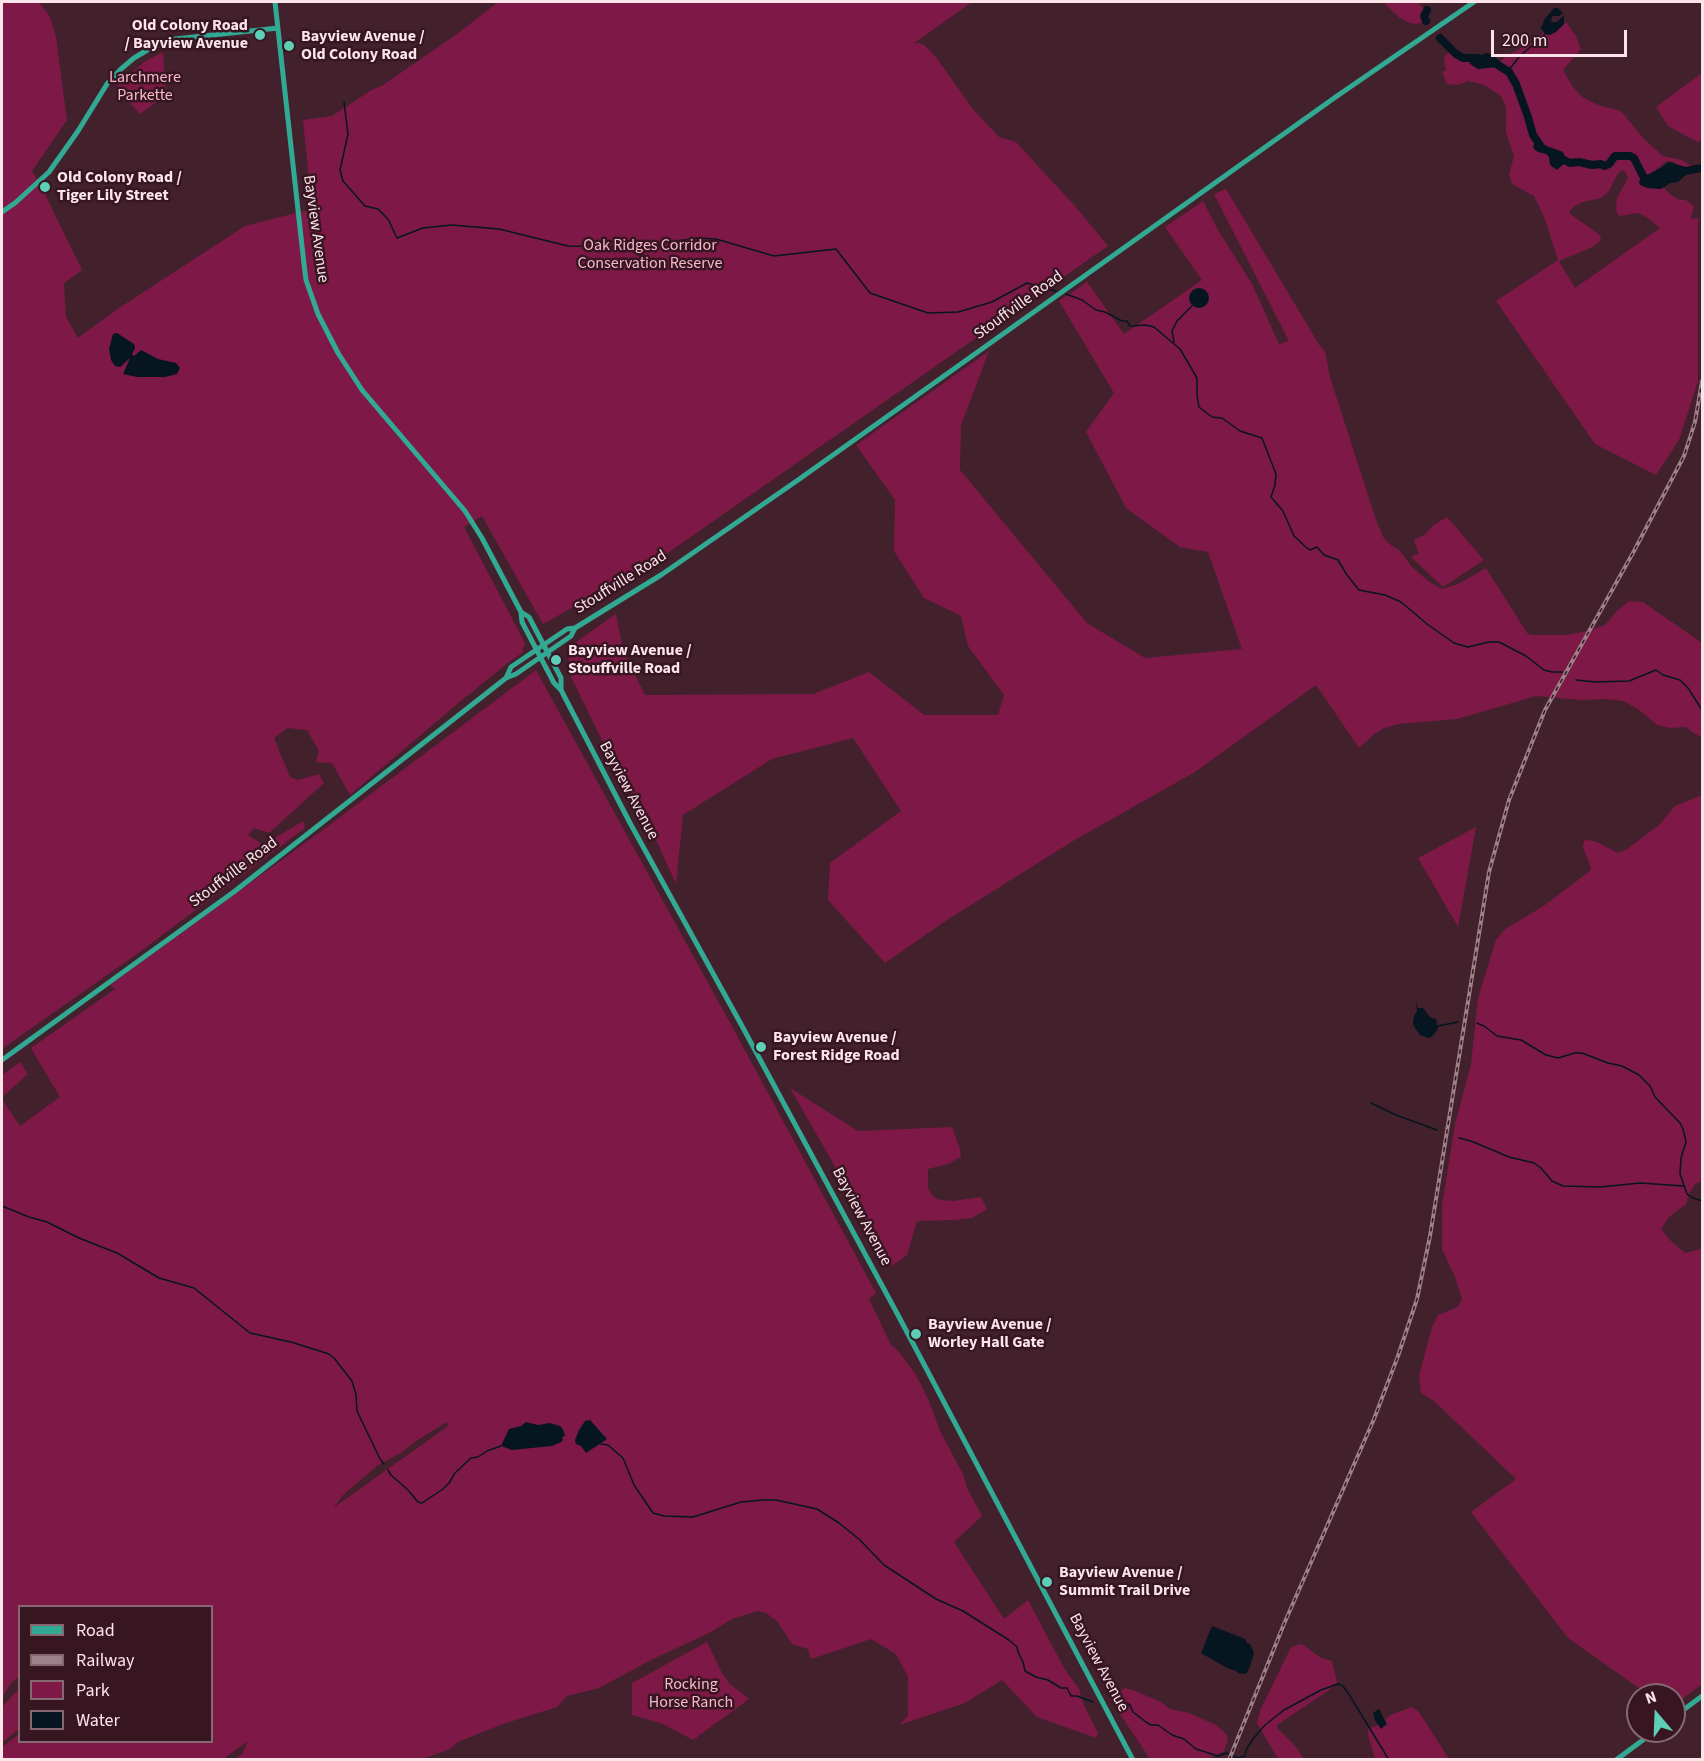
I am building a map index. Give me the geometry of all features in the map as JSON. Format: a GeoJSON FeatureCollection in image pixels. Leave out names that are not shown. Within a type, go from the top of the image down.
{"type":"FeatureCollection","features":[{"type":"Feature","properties":{"kind":"main road","name":"Bayview Avenue"},"geometry":{"type":"LineString","coordinates":[[275,2],[306,280],[318,314],[338,353],[362,390],[465,511],[482,538],[521,612],[522,622],[536,650],[554,683],[561,690],[630,823],[895,1309],[1133,1760]]}},
{"type":"Feature","properties":{"kind":"main road","name":"Stouffville Road"},"geometry":{"type":"LineString","coordinates":[[506,678],[511,667],[567,629],[575,628],[662,575],[1337,96],[1474,2]]}},
{"type":"Feature","properties":{"kind":"main road"},"geometry":{"type":"LineString","coordinates":[[2,212],[49,172],[107,84],[134,58],[149,49],[175,39],[278,28]]}},
{"type":"Feature","properties":{"kind":"main road","name":"Bayview Avenue"},"geometry":{"type":"LineString","coordinates":[[521,612],[529,617],[548,652],[561,678],[561,690]]}},
{"type":"Feature","properties":{"kind":"main road","name":"Stouffville Road"},"geometry":{"type":"LineString","coordinates":[[2,1060],[235,891],[506,678],[516,674],[571,636],[575,628]]}},
{"type":"Feature","properties":{"kind":"main road"},"geometry":{"type":"LineString","coordinates":[[1686,1708],[1702,1696]]}},
{"type":"Feature","properties":{"kind":"main road"},"geometry":{"type":"LineString","coordinates":[[1616,1760],[1639,1743]]}},
{"type":"Feature","properties":{"kind":"green space","name":"Oak Ridges Corridor Conservation Reserve"},"geometry":{"type":"Polygon","coordinates":[[[2,2],[39,2],[50,17],[56,37],[67,120],[32,171],[82,270],[64,283],[66,317],[78,338],[119,308],[245,226],[312,209],[303,120],[332,116],[383,85],[457,34],[498,2],[972,2],[913,44],[924,45],[936,57],[972,108],[999,137],[1016,142],[1108,246],[659,559],[543,624],[482,516],[464,527],[525,643],[522,653],[462,700],[350,795],[332,763],[316,762],[319,751],[307,730],[287,728],[274,738],[290,777],[298,780],[319,774],[324,783],[269,833],[254,828],[248,835],[263,845],[303,821],[305,828],[137,954],[2,1049],[2,2]]]}},
{"type":"Feature","properties":{"kind":"green space"},"geometry":{"type":"Polygon","coordinates":[[[1383,2],[1418,2],[1427,13],[1424,22],[1410,23],[1400,18],[1383,2]]]}},
{"type":"Feature","properties":{"kind":"green space"},"geometry":{"type":"Polygon","coordinates":[[[1566,22],[1576,36],[1581,49],[1563,70],[1582,97],[1598,105],[1621,111],[1643,138],[1663,156],[1682,160],[1690,165],[1690,170],[1674,162],[1666,161],[1653,173],[1672,196],[1686,200],[1694,206],[1691,219],[1698,218],[1698,381],[1679,440],[1656,475],[1595,444],[1496,301],[1558,260],[1545,219],[1534,196],[1512,184],[1509,175],[1514,156],[1506,132],[1506,107],[1501,96],[1484,85],[1468,81],[1457,85],[1447,84],[1442,72],[1446,70],[1444,61],[1446,54],[1453,52],[1479,70],[1485,65],[1496,66],[1506,56],[1531,43],[1545,31],[1547,35],[1562,27],[1566,22]],[[1625,171],[1617,175],[1609,191],[1601,198],[1583,202],[1573,207],[1569,213],[1601,237],[1593,247],[1559,261],[1575,288],[1660,228],[1638,213],[1619,216],[1616,210],[1617,198],[1628,178],[1625,171]]]}},
{"type":"Feature","properties":{"kind":"green space","name":"Larchmere Parkette"},"geometry":{"type":"Polygon","coordinates":[[[163,52],[166,95],[140,114],[116,87],[144,62],[163,52]]]}},
{"type":"Feature","properties":{"kind":"green space"},"geometry":{"type":"Polygon","coordinates":[[[1702,73],[1702,135],[1699,143],[1668,126],[1656,107],[1702,73]]]}},
{"type":"Feature","properties":{"kind":"green space"},"geometry":{"type":"Polygon","coordinates":[[[1226,189],[1325,351],[1330,377],[1383,537],[1399,550],[1412,567],[1428,581],[1442,589],[1458,584],[1486,568],[1527,633],[1531,635],[1566,635],[1588,631],[1605,625],[1629,601],[1643,602],[1702,643],[1702,738],[1685,727],[1670,728],[1657,725],[1638,709],[1623,701],[1536,696],[1457,719],[1399,724],[1384,728],[1359,748],[1316,685],[1195,772],[1073,841],[947,920],[885,963],[828,900],[830,863],[901,811],[853,738],[772,759],[683,815],[676,884],[657,842],[611,762],[568,671],[569,647],[616,614],[623,650],[645,695],[813,694],[869,672],[924,715],[998,715],[1004,695],[968,646],[961,616],[924,598],[894,551],[895,500],[856,445],[989,351],[961,425],[960,470],[1087,623],[1145,658],[1242,649],[1208,552],[1180,547],[1126,508],[1086,432],[1114,393],[1059,301],[1087,282],[1124,334],[1202,280],[1165,227],[1203,201],[1218,230],[1252,284],[1279,344],[1289,341],[1214,194],[1226,189]]]}},
{"type":"Feature","properties":{"kind":"green space"},"geometry":{"type":"Polygon","coordinates":[[[1447,517],[1484,560],[1443,587],[1411,557],[1419,555],[1414,540],[1426,534],[1432,526],[1447,517]]]}},
{"type":"Feature","properties":{"kind":"green space"},"geometry":{"type":"Polygon","coordinates":[[[536,670],[876,1293],[869,1299],[891,1345],[916,1375],[928,1399],[941,1433],[982,1516],[954,1542],[1004,1619],[1028,1600],[1064,1668],[1079,1689],[1083,1703],[1098,1733],[1096,1738],[1037,1717],[1002,1680],[965,1703],[899,1725],[908,1716],[908,1677],[896,1654],[871,1639],[811,1659],[808,1649],[792,1644],[777,1621],[766,1613],[758,1611],[732,1619],[711,1632],[599,1688],[567,1696],[557,1707],[500,1725],[458,1742],[450,1749],[422,1759],[236,1759],[242,1754],[248,1741],[223,1759],[2,1759],[2,1747],[18,1735],[18,1743],[213,1743],[213,1605],[18,1605],[18,1678],[11,1683],[2,1698],[2,1099],[20,1126],[60,1097],[31,1048],[115,989],[110,985],[320,832],[536,670]],[[447,1422],[401,1453],[378,1465],[343,1495],[333,1508],[448,1426],[447,1422]]]}},
{"type":"Feature","properties":{"kind":"green space"},"geometry":{"type":"Polygon","coordinates":[[[1702,795],[1702,1181],[1695,1184],[1686,1204],[1669,1217],[1661,1229],[1685,1253],[1701,1249],[1702,1246],[1702,1684],[1686,1696],[1686,1683],[1632,1683],[1568,1638],[1471,1512],[1516,1479],[1434,1401],[1421,1393],[1419,1376],[1432,1327],[1438,1315],[1458,1307],[1462,1299],[1442,1249],[1442,1205],[1455,1124],[1471,1064],[1478,998],[1496,940],[1504,930],[1545,905],[1590,871],[1591,867],[1583,848],[1584,840],[1595,841],[1618,853],[1659,825],[1675,806],[1702,795]]]}},
{"type":"Feature","properties":{"kind":"green space"},"geometry":{"type":"Polygon","coordinates":[[[1476,827],[1458,927],[1418,858],[1476,827]]]}},
{"type":"Feature","properties":{"kind":"green space"},"geometry":{"type":"Polygon","coordinates":[[[20,1062],[28,1074],[2,1097],[2,1075],[20,1062]]]}},
{"type":"Feature","properties":{"kind":"green space"},"geometry":{"type":"Polygon","coordinates":[[[790,1088],[858,1131],[952,1127],[961,1157],[948,1164],[928,1169],[928,1188],[933,1197],[940,1200],[953,1201],[981,1197],[987,1209],[972,1218],[917,1221],[907,1255],[892,1266],[790,1088]]]}},
{"type":"Feature","properties":{"kind":"green space","name":"Rocking Horse Ranch"},"geometry":{"type":"Polygon","coordinates":[[[707,1642],[730,1684],[749,1699],[693,1740],[663,1724],[632,1715],[632,1683],[707,1642]]]}},
{"type":"Feature","properties":{"kind":"green space"},"geometry":{"type":"Polygon","coordinates":[[[1302,1644],[1321,1658],[1332,1661],[1337,1682],[1328,1691],[1277,1725],[1304,1759],[1278,1759],[1257,1723],[1260,1711],[1291,1647],[1302,1644]]]}},
{"type":"Feature","properties":{"kind":"green space"},"geometry":{"type":"Polygon","coordinates":[[[1125,1688],[1161,1702],[1170,1709],[1189,1713],[1216,1725],[1228,1739],[1224,1751],[1208,1759],[1150,1759],[1110,1699],[1125,1688]]]}},
{"type":"Feature","properties":{"kind":"green space"},"geometry":{"type":"Polygon","coordinates":[[[18,1690],[18,1730],[2,1743],[2,1707],[18,1690]]]}},
{"type":"Feature","properties":{"kind":"green space"},"geometry":{"type":"Polygon","coordinates":[[[1412,1707],[1419,1712],[1449,1759],[1375,1759],[1368,1729],[1391,1715],[1412,1707]]]}},
{"type":"Feature","properties":{"kind":"water"},"geometry":{"type":"Polygon","coordinates":[[[1554,8],[1558,8],[1563,13],[1559,16],[1552,16],[1551,22],[1557,22],[1564,15],[1564,24],[1556,32],[1550,35],[1545,34],[1540,27],[1554,8]]]}},
{"type":"Feature","properties":{"kind":"water"},"geometry":{"type":"Polygon","coordinates":[[[1492,54],[1499,61],[1498,67],[1478,69],[1470,64],[1468,56],[1492,54]]]}},
{"type":"Feature","properties":{"kind":"water"},"geometry":{"type":"Polygon","coordinates":[[[1536,142],[1563,152],[1567,161],[1557,170],[1550,165],[1546,154],[1534,149],[1536,142]]]}},
{"type":"Feature","properties":{"kind":"water"},"geometry":{"type":"Polygon","coordinates":[[[1669,162],[1689,168],[1688,173],[1678,182],[1670,183],[1661,189],[1640,185],[1641,178],[1669,162]]]}},
{"type":"Feature","properties":{"kind":"water"},"geometry":{"type":"Polygon","coordinates":[[[1199,288],[1206,291],[1209,298],[1206,305],[1199,308],[1192,305],[1189,298],[1192,291],[1199,288]]]}},
{"type":"Feature","properties":{"kind":"water"},"geometry":{"type":"Polygon","coordinates":[[[117,333],[134,344],[132,354],[134,356],[141,350],[158,359],[176,363],[180,368],[177,374],[165,377],[137,377],[123,374],[130,358],[120,367],[115,366],[109,349],[113,334],[117,333]]]}},
{"type":"Feature","properties":{"kind":"water"},"geometry":{"type":"Polygon","coordinates":[[[1416,1002],[1418,1008],[1423,1008],[1430,1017],[1436,1019],[1438,1028],[1429,1038],[1420,1035],[1413,1025],[1417,1011],[1416,1002]]]}},
{"type":"Feature","properties":{"kind":"water"},"geometry":{"type":"Polygon","coordinates":[[[590,1420],[607,1439],[586,1453],[581,1446],[576,1444],[575,1440],[585,1421],[590,1420]]]}},
{"type":"Feature","properties":{"kind":"water"},"geometry":{"type":"Polygon","coordinates":[[[526,1422],[538,1425],[550,1423],[560,1426],[565,1436],[562,1437],[561,1442],[552,1446],[512,1450],[501,1446],[509,1429],[526,1422]]]}},
{"type":"Feature","properties":{"kind":"water"},"geometry":{"type":"Polygon","coordinates":[[[1212,1626],[1245,1639],[1250,1644],[1254,1653],[1246,1674],[1227,1668],[1201,1653],[1212,1626]]]}},
{"type":"Feature","properties":{"kind":"water"},"geometry":{"type":"Polygon","coordinates":[[[1379,1709],[1387,1724],[1381,1729],[1373,1713],[1379,1709]]]}},
{"type":"Feature","properties":{"kind":"waterway"},"geometry":{"type":"LineString","coordinates":[[1426,21],[1424,16],[1427,10]]}},
{"type":"Feature","properties":{"kind":"waterway"},"geometry":{"type":"LineString","coordinates":[[1508,71],[1520,56],[1545,34]]}},
{"type":"Feature","properties":{"kind":"waterway"},"geometry":{"type":"LineString","coordinates":[[1440,38],[1463,58],[1477,58]]}},
{"type":"Feature","properties":{"kind":"waterway"},"geometry":{"type":"LineString","coordinates":[[1490,60],[1509,72],[1516,84],[1533,135],[1542,148]]}},
{"type":"Feature","properties":{"kind":"waterway"},"geometry":{"type":"LineString","coordinates":[[344,102],[348,134],[340,170],[343,181],[365,206],[378,209],[388,219],[397,238],[423,228],[452,225],[499,229],[568,246],[634,247],[698,238],[716,239],[774,256],[836,249],[870,293],[928,313],[958,312],[992,302],[1027,283],[1056,291]]}},
{"type":"Feature","properties":{"kind":"waterway"},"geometry":{"type":"LineString","coordinates":[[1558,157],[1570,163],[1604,166],[1609,164],[1615,156],[1630,156],[1634,158],[1643,176],[1648,181],[1650,180]]}},
{"type":"Feature","properties":{"kind":"waterway"},"geometry":{"type":"LineString","coordinates":[[1680,172],[1702,168]]}},
{"type":"Feature","properties":{"kind":"waterway"},"geometry":{"type":"LineString","coordinates":[[1066,294],[1082,300],[1096,310],[1127,321],[1130,326],[1154,327],[1180,349],[1197,378],[1199,407],[1212,417],[1222,418],[1240,431],[1262,438],[1276,474],[1271,497],[1283,511],[1294,536],[1310,550],[1317,547],[1324,555],[1338,560],[1359,590],[1385,595],[1401,602],[1454,643],[1468,647],[1499,642],[1526,656],[1544,670],[1562,672]]}},
{"type":"Feature","properties":{"kind":"waterway"},"geometry":{"type":"LineString","coordinates":[[1174,342],[1172,331],[1177,321],[1192,306]]}},
{"type":"Feature","properties":{"kind":"waterway"},"geometry":{"type":"LineString","coordinates":[[1576,680],[1629,681],[1656,670],[1663,675],[1680,680],[1702,710]]}},
{"type":"Feature","properties":{"kind":"waterway"},"geometry":{"type":"LineString","coordinates":[[1438,1026],[1458,1022]]}},
{"type":"Feature","properties":{"kind":"waterway"},"geometry":{"type":"LineString","coordinates":[[1477,1023],[1497,1036],[1521,1040],[1546,1055],[1558,1058],[1582,1053],[1622,1066],[1639,1075],[1650,1086],[1655,1097],[1680,1123],[1686,1142],[1681,1158],[1680,1174],[1687,1194],[1702,1201]]}},
{"type":"Feature","properties":{"kind":"waterway"},"geometry":{"type":"LineString","coordinates":[[1371,1103],[1437,1130]]}},
{"type":"Feature","properties":{"kind":"waterway"},"geometry":{"type":"LineString","coordinates":[[1459,1138],[1509,1157],[1534,1163],[1552,1181],[1563,1186],[1600,1187],[1640,1183],[1684,1186]]}},
{"type":"Feature","properties":{"kind":"waterway"},"geometry":{"type":"LineString","coordinates":[[2,1206],[47,1222],[117,1253],[159,1278],[194,1288],[250,1333],[291,1342],[329,1354],[352,1381],[357,1411],[384,1464]]}},
{"type":"Feature","properties":{"kind":"waterway"},"geometry":{"type":"LineString","coordinates":[[601,1444],[608,1445],[623,1458],[634,1485],[653,1513],[664,1516],[693,1517],[741,1502],[763,1500],[776,1500],[817,1509],[860,1540],[884,1565],[936,1599],[963,1611],[1009,1640],[1017,1647],[1025,1671],[1061,1688],[1067,1688],[1071,1696],[1093,1702]]}},
{"type":"Feature","properties":{"kind":"waterway"},"geometry":{"type":"LineString","coordinates":[[388,1470],[418,1502],[422,1503],[443,1489],[455,1473],[471,1458],[501,1446]]}},
{"type":"Feature","properties":{"kind":"waterway"},"geometry":{"type":"LineString","coordinates":[[1110,1697],[1115,1697],[1130,1705],[1133,1712],[1146,1722],[1158,1725],[1172,1735],[1184,1739],[1196,1749],[1218,1756],[1226,1753],[1238,1758],[1245,1756],[1253,1739],[1265,1725],[1284,1710],[1321,1690],[1338,1684],[1343,1686],[1350,1696],[1389,1760]]}},
{"type":"Feature","properties":{"kind":"railway"},"geometry":{"type":"LineString","coordinates":[[1229,1760],[1284,1624],[1374,1419],[1417,1299],[1430,1236],[1489,872],[1509,800],[1545,710],[1684,456],[1695,422],[1702,381]]}},
{"type":"Feature","properties":{"kind":"place","name":"Old Colony Road / Bayview Avenue"},"geometry":{"type":"Point","coordinates":[260,35]}},
{"type":"Feature","properties":{"kind":"place","name":"Bayview Avenue / Old Colony Road"},"geometry":{"type":"Point","coordinates":[289,46]}},
{"type":"Feature","properties":{"kind":"place","name":"Old Colony Road / Tiger Lily Street"},"geometry":{"type":"Point","coordinates":[45,187]}},
{"type":"Feature","properties":{"kind":"place","name":"Bayview Avenue / Stouffville Road"},"geometry":{"type":"Point","coordinates":[556,660]}},
{"type":"Feature","properties":{"kind":"place","name":"Bayview Avenue / Forest Ridge Road"},"geometry":{"type":"Point","coordinates":[761,1047]}},
{"type":"Feature","properties":{"kind":"place","name":"Bayview Avenue / Worley Hall Gate"},"geometry":{"type":"Point","coordinates":[916,1334]}},
{"type":"Feature","properties":{"kind":"place","name":"Bayview Avenue / Summit Trail Drive"},"geometry":{"type":"Point","coordinates":[1047,1582]}}]}
